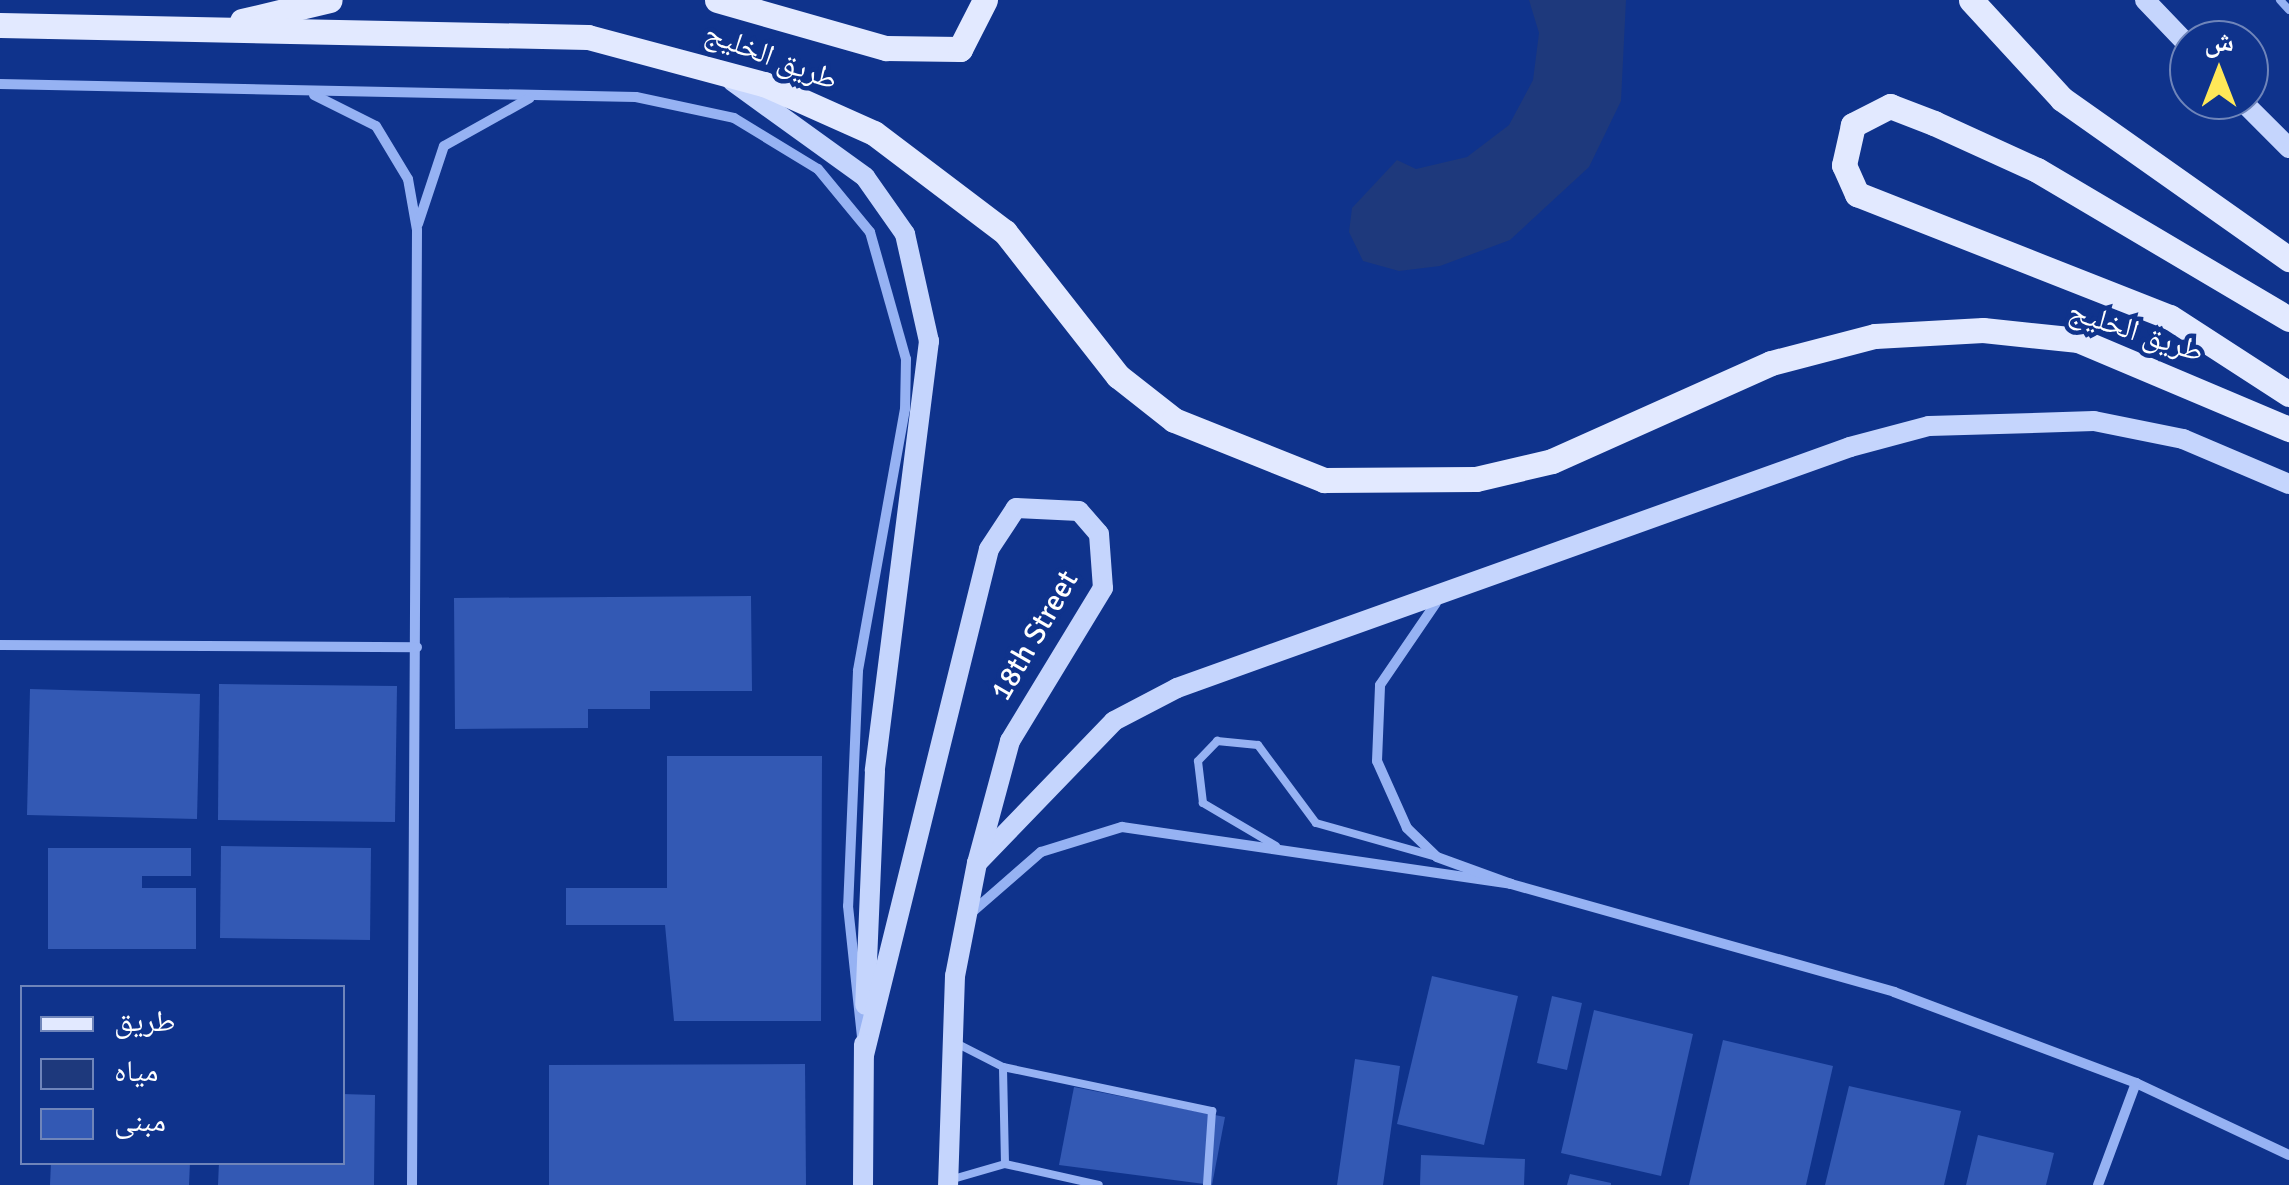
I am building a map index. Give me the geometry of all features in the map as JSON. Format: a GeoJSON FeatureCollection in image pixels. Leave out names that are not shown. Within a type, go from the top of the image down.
{"type":"FeatureCollection","features":[{"type":"Feature","properties":{"kind":"main road"},"geometry":{"type":"LineString","coordinates":[[203,30],[330,0]]}},
{"type":"Feature","properties":{"kind":"main road"},"geometry":{"type":"LineString","coordinates":[[717,0],[886,48],[960,49],[985,0]]}},
{"type":"Feature","properties":{"kind":"main road"},"geometry":{"type":"LineString","coordinates":[[1970,0],[2062,99],[2289,259]]}},
{"type":"Feature","properties":{"kind":"main road","name":"طريق الخليج"},"geometry":{"type":"LineString","coordinates":[[0,25],[588,37],[700,62],[874,134],[1005,232],[1118,376],[1174,420],[1324,480],[1476,479],[1552,461],[1666,403],[1876,336],[1983,330],[2078,340],[2289,428]]}},
{"type":"Feature","properties":{"kind":"main road"},"geometry":{"type":"LineString","coordinates":[[2289,320],[2037,170],[1934,122],[1890,106],[1853,125],[1844,166],[1857,194],[2170,316],[2289,394]]}},
{"type":"Feature","properties":{"kind":"street"},"geometry":{"type":"LineString","coordinates":[[2146,0],[2169,25]]}},
{"type":"Feature","properties":{"kind":"street"},"geometry":{"type":"LineString","coordinates":[[700,62],[866,177],[905,234],[928,341],[875,772],[864,1055],[864,1185]]}},
{"type":"Feature","properties":{"kind":"street"},"geometry":{"type":"LineString","coordinates":[[0,84],[636,97],[734,118],[818,169],[870,232],[888,271],[901,316],[905,409],[858,671],[848,906],[864,1055]]}},
{"type":"Feature","properties":{"kind":"street"},"geometry":{"type":"LineString","coordinates":[[279,88],[353,108],[376,126],[408,179],[417,230],[412,1185]]}},
{"type":"Feature","properties":{"kind":"street"},"geometry":{"type":"LineString","coordinates":[[417,230],[429,169],[444,146],[479,118],[536,96]]}},
{"type":"Feature","properties":{"kind":"street"},"geometry":{"type":"LineString","coordinates":[[2261,120],[2289,148]]}},
{"type":"Feature","properties":{"kind":"street"},"geometry":{"type":"LineString","coordinates":[[977,863],[1114,721],[1178,688],[1459,584],[1930,426],[2094,421],[2183,439],[2289,484]]}},
{"type":"Feature","properties":{"kind":"street","name":"18th Street"},"geometry":{"type":"LineString","coordinates":[[864,1055],[989,549],[1016,508],[1079,511],[1099,534],[1103,588],[1010,742],[977,863],[966,916],[951,1040],[948,1182]]}},
{"type":"Feature","properties":{"kind":"street"},"geometry":{"type":"LineString","coordinates":[[1459,584],[1392,657],[1374,721],[1385,790],[1437,857],[1511,884],[1894,992],[2136,1083],[2289,1155]]}},
{"type":"Feature","properties":{"kind":"street"},"geometry":{"type":"LineString","coordinates":[[0,645],[417,647]]}},
{"type":"Feature","properties":{"kind":"street"},"geometry":{"type":"LineString","coordinates":[[966,916],[1041,852],[1079,834],[1122,827],[1511,884]]}},
{"type":"Feature","properties":{"kind":"street"},"geometry":{"type":"LineString","coordinates":[[2098,1185],[2136,1083]]}},
{"type":"Feature","properties":{"kind":"lane"},"geometry":{"type":"LineString","coordinates":[[2280,0],[2289,10]]}},
{"type":"Feature","properties":{"kind":"lane"},"geometry":{"type":"LineString","coordinates":[[1284,850],[1202,803],[1194,774],[1217,742],[1258,745],[1316,823],[1437,857]]}},
{"type":"Feature","properties":{"kind":"lane"},"geometry":{"type":"LineString","coordinates":[[951,1040],[1003,1067],[1212,1111],[1206,1185]]}},
{"type":"Feature","properties":{"kind":"lane"},"geometry":{"type":"LineString","coordinates":[[1003,1067],[1004,1164]]}},
{"type":"Feature","properties":{"kind":"lane"},"geometry":{"type":"LineString","coordinates":[[948,1182],[1004,1164],[1098,1185]]}},
{"type":"Feature","properties":{"kind":"water"},"geometry":{"type":"Polygon","coordinates":[[[1529,0],[1626,0],[1621,101],[1589,167],[1510,240],[1440,266],[1399,271],[1363,261],[1349,232],[1352,208],[1397,160],[1416,169],[1467,157],[1509,125],[1533,80],[1539,33],[1529,0]]]}},
{"type":"Feature","properties":{"kind":"building"},"geometry":{"type":"Polygon","coordinates":[[[751,596],[752,691],[650,691],[650,709],[588,709],[588,728],[455,729],[454,598],[751,596]]]}},
{"type":"Feature","properties":{"kind":"building"},"geometry":{"type":"Polygon","coordinates":[[[219,684],[397,686],[395,822],[218,820],[219,684]]]}},
{"type":"Feature","properties":{"kind":"building"},"geometry":{"type":"Polygon","coordinates":[[[30,689],[200,694],[197,819],[27,815],[30,689]]]}},
{"type":"Feature","properties":{"kind":"building"},"geometry":{"type":"Polygon","coordinates":[[[667,756],[822,756],[821,1021],[674,1021],[665,925],[566,925],[566,888],[667,888],[667,756]]]}},
{"type":"Feature","properties":{"kind":"building"},"geometry":{"type":"Polygon","coordinates":[[[221,846],[371,848],[370,940],[220,938],[221,846]]]}},
{"type":"Feature","properties":{"kind":"building"},"geometry":{"type":"Polygon","coordinates":[[[48,848],[191,848],[191,876],[142,876],[142,888],[196,888],[196,949],[48,949],[48,848]]]}},
{"type":"Feature","properties":{"kind":"building"},"geometry":{"type":"Polygon","coordinates":[[[1432,976],[1518,996],[1484,1145],[1397,1124],[1432,976]]]}},
{"type":"Feature","properties":{"kind":"building"},"geometry":{"type":"Polygon","coordinates":[[[1552,996],[1582,1003],[1567,1070],[1537,1063],[1552,996]]]}},
{"type":"Feature","properties":{"kind":"building"},"geometry":{"type":"Polygon","coordinates":[[[1594,1010],[1693,1034],[1661,1176],[1561,1153],[1594,1010]]]}},
{"type":"Feature","properties":{"kind":"building"},"geometry":{"type":"Polygon","coordinates":[[[1723,1040],[1833,1066],[1806,1185],[1689,1185],[1723,1040]]]}},
{"type":"Feature","properties":{"kind":"building"},"geometry":{"type":"Polygon","coordinates":[[[1355,1059],[1400,1066],[1383,1185],[1337,1185],[1355,1059]]]}},
{"type":"Feature","properties":{"kind":"building"},"geometry":{"type":"Polygon","coordinates":[[[805,1064],[806,1185],[549,1185],[549,1065],[805,1064]]]}},
{"type":"Feature","properties":{"kind":"building"},"geometry":{"type":"Polygon","coordinates":[[[1849,1086],[1961,1111],[1944,1185],[1825,1185],[1849,1086]]]}},
{"type":"Feature","properties":{"kind":"building"},"geometry":{"type":"Polygon","coordinates":[[[1074,1087],[1225,1117],[1212,1185],[1059,1165],[1074,1087]]]}},
{"type":"Feature","properties":{"kind":"building"},"geometry":{"type":"Polygon","coordinates":[[[345,1094],[375,1095],[374,1185],[218,1185],[219,1165],[345,1165],[345,1094]]]}},
{"type":"Feature","properties":{"kind":"building"},"geometry":{"type":"Polygon","coordinates":[[[1978,1135],[2054,1153],[2046,1185],[1966,1185],[1978,1135]]]}},
{"type":"Feature","properties":{"kind":"building"},"geometry":{"type":"Polygon","coordinates":[[[1421,1155],[1525,1159],[1524,1185],[1420,1185],[1421,1155]]]}},
{"type":"Feature","properties":{"kind":"building"},"geometry":{"type":"Polygon","coordinates":[[[51,1165],[190,1165],[189,1185],[50,1185],[51,1165]]]}},
{"type":"Feature","properties":{"kind":"building"},"geometry":{"type":"Polygon","coordinates":[[[1570,1174],[1611,1183],[1611,1185],[1567,1185],[1570,1174]]]}}]}
